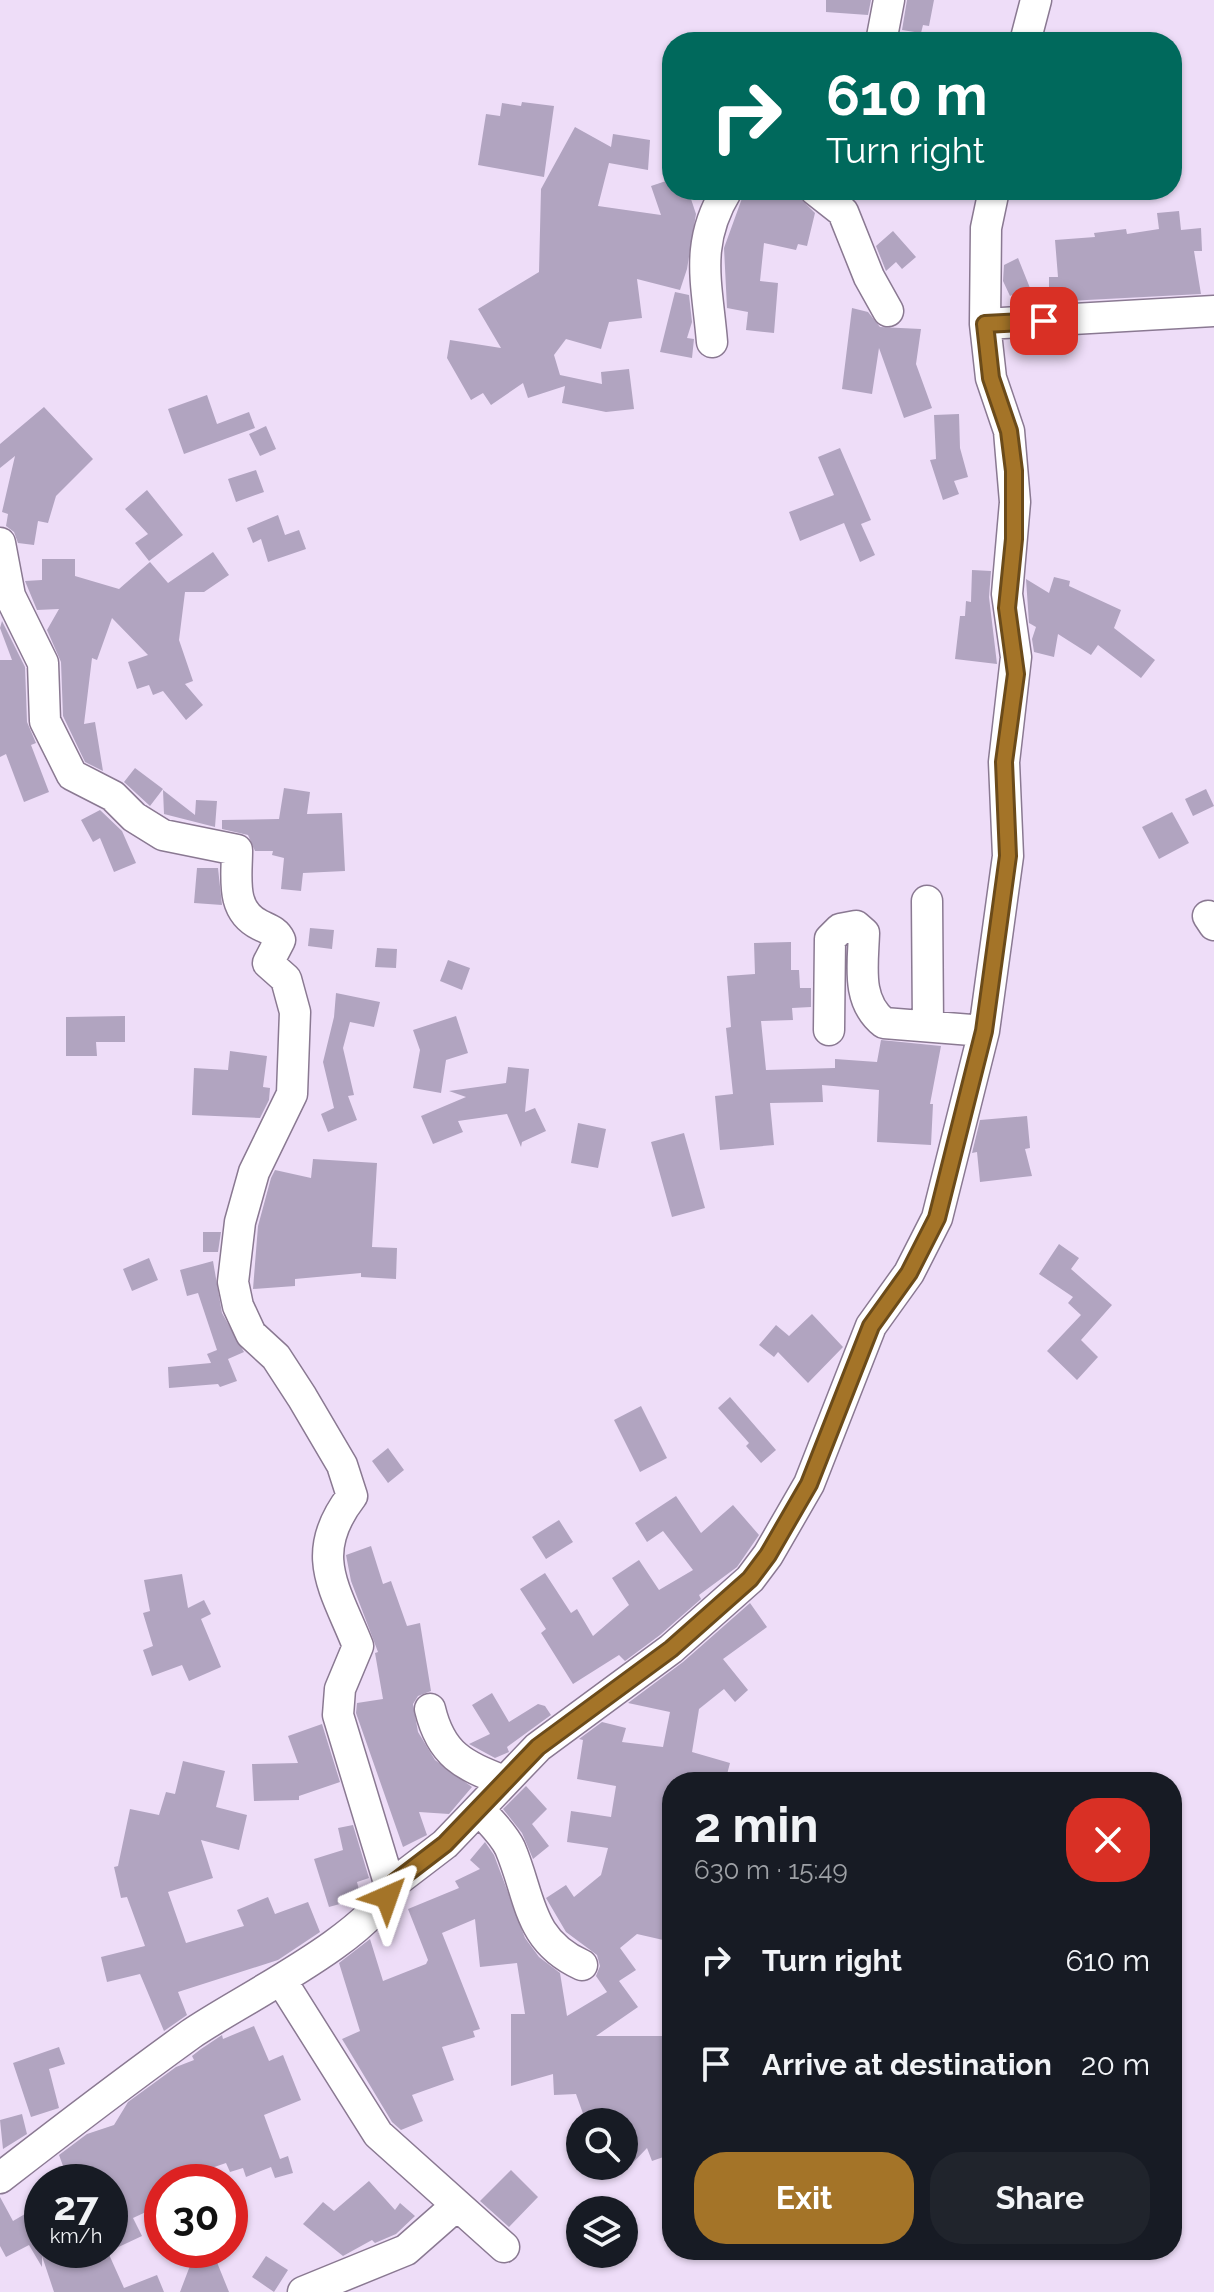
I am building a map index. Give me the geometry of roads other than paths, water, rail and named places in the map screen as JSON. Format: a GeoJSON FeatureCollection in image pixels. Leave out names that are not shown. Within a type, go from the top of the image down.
{"type":"FeatureCollection","features":[{"type":"Feature","properties":{"kind":"street"},"geometry":{"type":"LineString","coordinates":[[883,32],[889,0]]}},
{"type":"Feature","properties":{"kind":"street"},"geometry":{"type":"LineString","coordinates":[[1028,32],[1036,0]]}},
{"type":"Feature","properties":{"kind":"street"},"geometry":{"type":"LineString","coordinates":[[712,342],[703,247],[712,214],[721,200]]}},
{"type":"Feature","properties":{"kind":"street"},"geometry":{"type":"LineString","coordinates":[[828,200],[843,212],[869,277],[888,311]]}},
{"type":"Feature","properties":{"kind":"street"},"geometry":{"type":"LineString","coordinates":[[390,1886],[445,1844],[504,1781],[557,1732],[671,1649],[750,1579],[768,1555],[809,1484],[871,1326],[909,1273],[937,1218],[984,1031],[1007,872],[1004,762],[1016,666],[1007,608],[1014,539],[1012,448],[991,378],[985,324],[986,228],[992,200]]}},
{"type":"Feature","properties":{"kind":"street"},"geometry":{"type":"LineString","coordinates":[[985,324],[1214,311]]}},
{"type":"Feature","properties":{"kind":"street"},"geometry":{"type":"LineString","coordinates":[[0,543],[10,596],[43,663],[45,721],[72,775],[113,796],[134,817],[163,835],[237,850],[236,896],[241,909],[250,920],[277,934],[280,940],[268,963],[286,979],[295,1012],[292,1094],[254,1172],[240,1222],[233,1282],[238,1306],[251,1334],[276,1357],[302,1397],[342,1465],[352,1496],[338,1514],[326,1567],[358,1646],[340,1689],[338,1715],[390,1886],[387,1897],[359,1924],[281,1980],[195,2032],[0,2178]]}},
{"type":"Feature","properties":{"kind":"street"},"geometry":{"type":"LineString","coordinates":[[927,901],[928,1026]]}},
{"type":"Feature","properties":{"kind":"street"},"geometry":{"type":"LineString","coordinates":[[829,1030],[830,939],[840,929],[856,926],[864,933],[864,996],[871,1013],[884,1023],[984,1031]]}},
{"type":"Feature","properties":{"kind":"street"},"geometry":{"type":"LineString","coordinates":[[430,1709],[435,1728],[447,1750],[459,1760],[504,1781]]}},
{"type":"Feature","properties":{"kind":"street"},"geometry":{"type":"LineString","coordinates":[[479,1809],[508,1844],[521,1888],[544,1939],[560,1955],[582,1965]]}},
{"type":"Feature","properties":{"kind":"street"},"geometry":{"type":"LineString","coordinates":[[281,1980],[378,2134],[504,2247]]}},
{"type":"Feature","properties":{"kind":"street"},"geometry":{"type":"LineString","coordinates":[[303,2292],[406,2250],[456,2206]]}}]}
